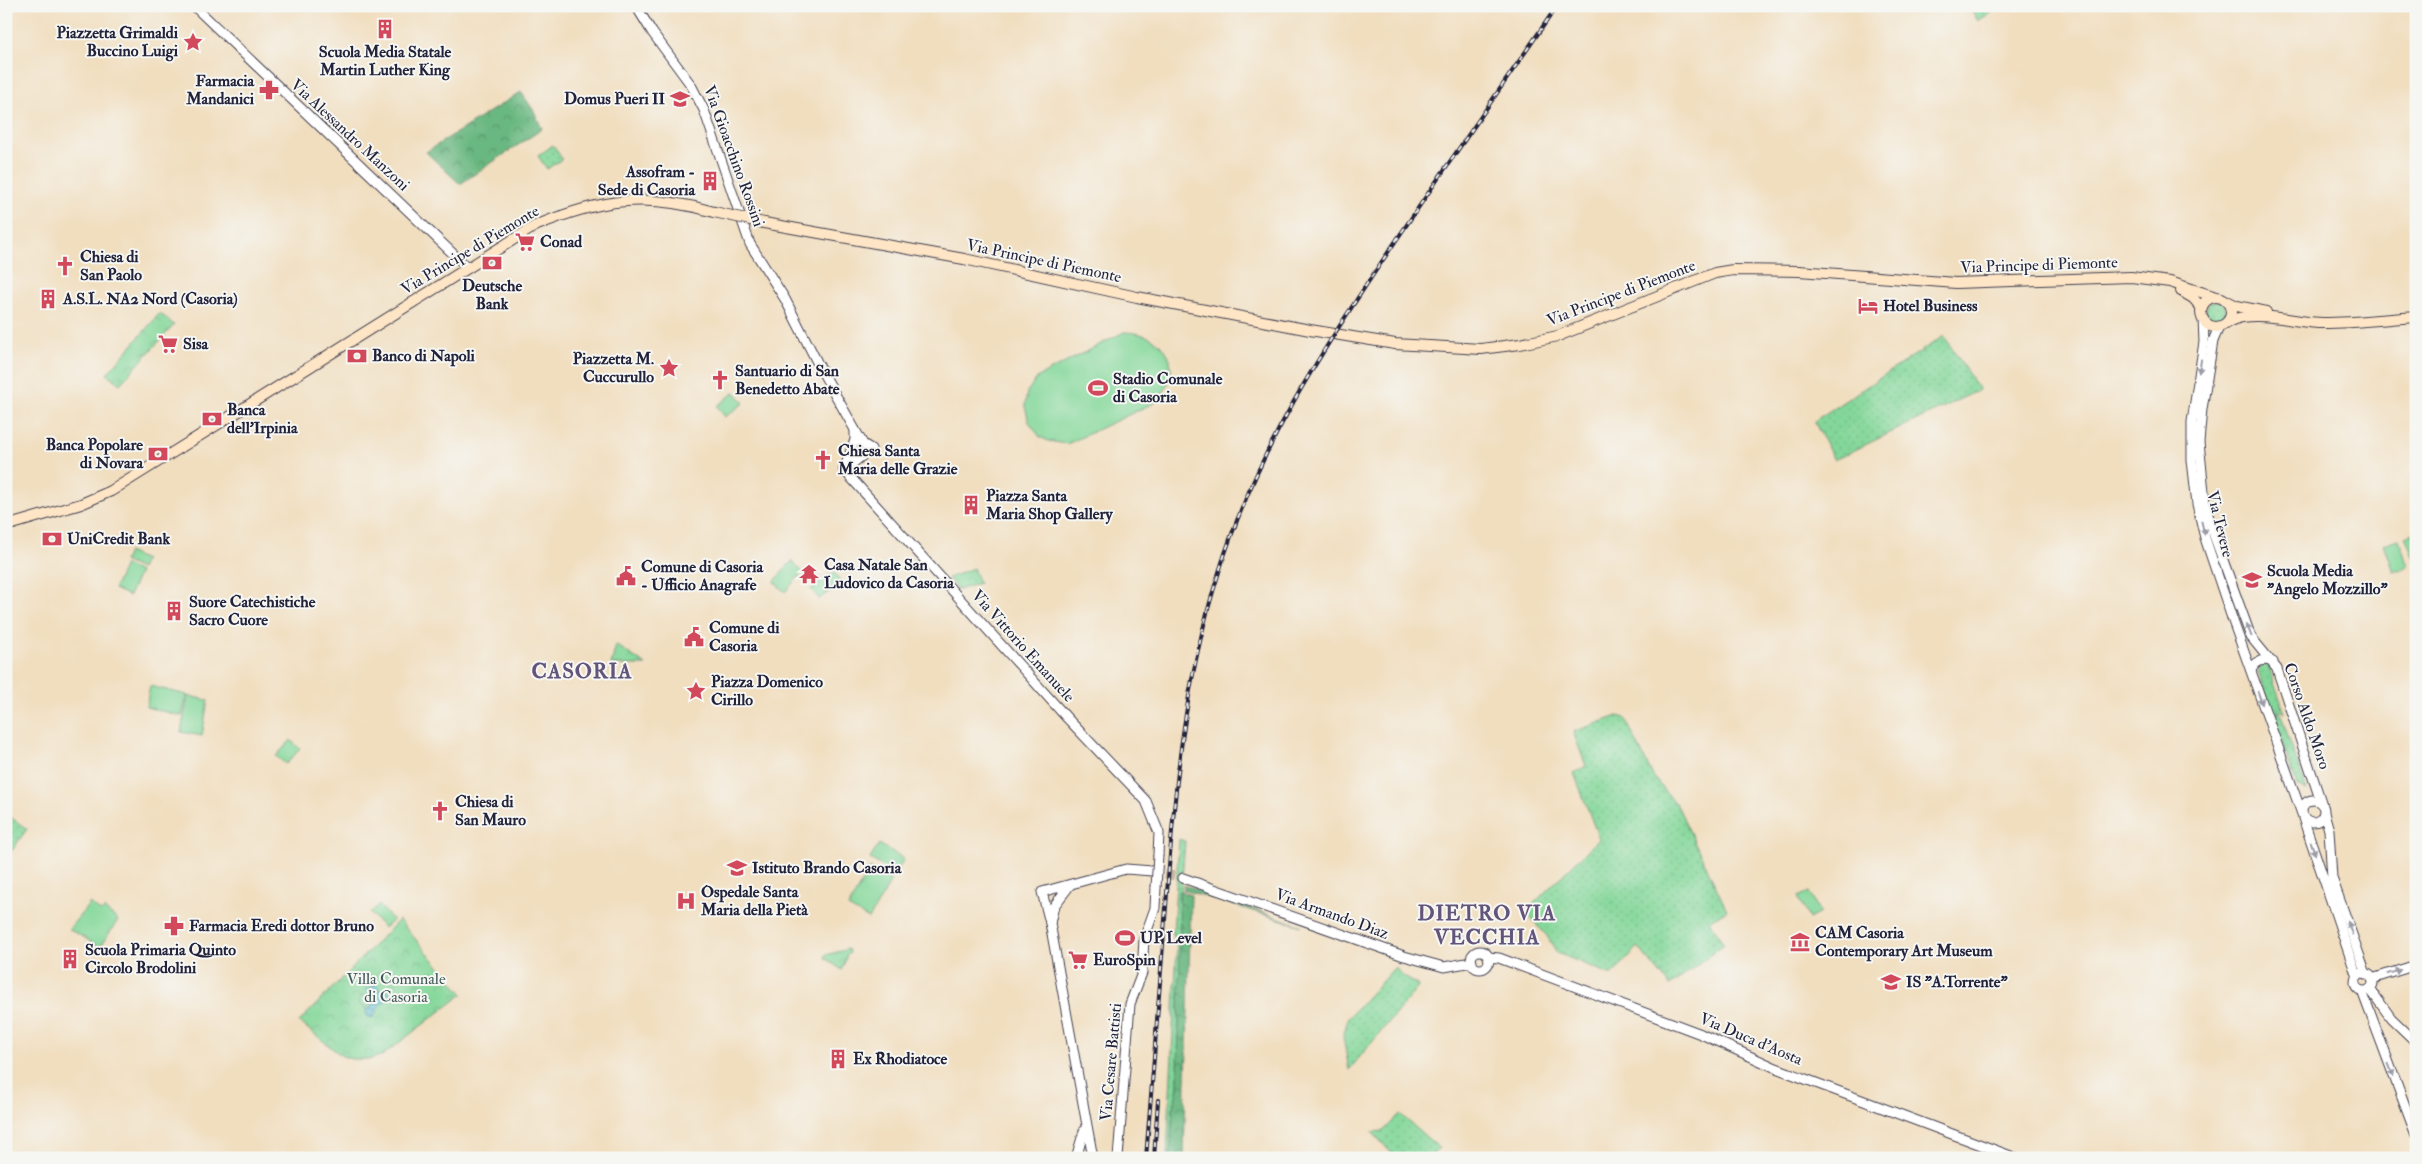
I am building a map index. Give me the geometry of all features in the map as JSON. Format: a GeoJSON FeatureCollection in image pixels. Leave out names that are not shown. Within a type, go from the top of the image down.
{"type":"FeatureCollection","features":[{"type":"Feature","properties":{"kind":"main road","name":"Via Principe di Piemonte"},"geometry":{"type":"LineString","coordinates":[[6,526],[81,504],[111,491],[535,226],[586,208],[618,201],[646,199],[669,201],[764,223],[964,259],[1137,297],[1310,330],[1395,344],[1481,349],[1520,344],[1558,336],[1715,273],[1733,270],[1799,271],[1956,283],[2115,277],[2147,280]]}},
{"type":"Feature","properties":{"kind":"main road"},"geometry":{"type":"LineString","coordinates":[[2147,280],[2170,282],[2221,298],[2237,306],[2262,311],[2286,319]]}},
{"type":"Feature","properties":{"kind":"main road"},"geometry":{"type":"LineString","coordinates":[[2147,280],[2154,284],[2187,293],[2210,326],[2224,324],[2234,318],[2249,316],[2324,323],[2416,317]]}},
{"type":"Feature","properties":{"kind":"main road"},"geometry":{"type":"LineString","coordinates":[[2202,313],[2207,300],[2221,298]]}},
{"type":"Feature","properties":{"kind":"main road"},"geometry":{"type":"LineString","coordinates":[[2221,298],[2232,313],[2224,324]]}},
{"type":"Feature","properties":{"kind":"street","name":"Via Alessandro Manzoni"},"geometry":{"type":"LineString","coordinates":[[194,6],[468,268]]}},
{"type":"Feature","properties":{"kind":"street","name":"Via Gioacchino Rossini"},"geometry":{"type":"LineString","coordinates":[[636,6],[652,32],[691,84],[704,110],[750,244],[785,299],[818,364],[855,428],[863,450]]}},
{"type":"Feature","properties":{"kind":"street","name":"Via Tevere"},"geometry":{"type":"LineString","coordinates":[[2202,313],[2204,342],[2192,422],[2192,460],[2197,504],[2205,538],[2323,878],[2365,977]]}},
{"type":"Feature","properties":{"kind":"street","name":"Corso Aldo Moro"},"geometry":{"type":"LineString","coordinates":[[2224,324],[2213,341],[2202,409],[2200,442],[2205,502],[2212,530],[2251,637],[2273,662],[2321,802],[2329,830],[2332,878],[2365,977]]}},
{"type":"Feature","properties":{"kind":"street"},"geometry":{"type":"LineString","coordinates":[[844,470],[853,447],[855,428]]}},
{"type":"Feature","properties":{"kind":"street"},"geometry":{"type":"LineString","coordinates":[[844,470],[863,450],[857,443],[853,447]]}},
{"type":"Feature","properties":{"kind":"street","name":"Via Vittorio Emanuele"},"geometry":{"type":"LineString","coordinates":[[844,470],[1067,718],[1146,802],[1156,822]]}},
{"type":"Feature","properties":{"kind":"street"},"geometry":{"type":"LineString","coordinates":[[2250,670],[2259,661],[2273,662]]}},
{"type":"Feature","properties":{"kind":"street"},"geometry":{"type":"LineString","coordinates":[[2321,802],[2312,801],[2306,803],[2303,816],[2316,822],[2320,820],[2324,812]]}},
{"type":"Feature","properties":{"kind":"street","name":"Via Cesare Battisti"},"geometry":{"type":"LineString","coordinates":[[1118,1158],[1130,1004],[1142,973],[1144,939],[1155,908],[1159,832],[1156,822]]}},
{"type":"Feature","properties":{"kind":"street"},"geometry":{"type":"LineString","coordinates":[[1093,1158],[1050,923],[1042,892],[1126,869],[1152,871]]}},
{"type":"Feature","properties":{"kind":"street","name":"Via Armando Diaz"},"geometry":{"type":"LineString","coordinates":[[1183,878],[1404,956],[1444,966],[1472,962]]}},
{"type":"Feature","properties":{"kind":"street"},"geometry":{"type":"LineString","coordinates":[[1050,923],[1054,906],[1070,885]]}},
{"type":"Feature","properties":{"kind":"street","name":"Via Duca d'Aosta"},"geometry":{"type":"LineString","coordinates":[[1472,962],[1475,967],[1483,968],[1488,964],[1488,957],[1499,958],[1701,1034],[1776,1068],[2016,1158]]}},
{"type":"Feature","properties":{"kind":"street"},"geometry":{"type":"LineString","coordinates":[[2416,965],[2365,977],[2356,985],[2366,990],[2416,1042]]}},
{"type":"Feature","properties":{"kind":"street"},"geometry":{"type":"LineString","coordinates":[[2365,977],[2372,1020],[2416,1136]]}},
{"type":"Feature","properties":{"kind":"street"},"geometry":{"type":"LineString","coordinates":[[2372,1020],[2382,1007]]}},
{"type":"Feature","properties":{"kind":"street"},"geometry":{"type":"LineString","coordinates":[[1077,1157],[1084,1136],[1085,1121]]}},
{"type":"Feature","properties":{"kind":"green space"},"geometry":{"type":"Polygon","coordinates":[[[1968,6],[2001,6],[1978,21],[1968,6]]]}},
{"type":"Feature","properties":{"kind":"green space"},"geometry":{"type":"Polygon","coordinates":[[[521,92],[534,111],[542,129],[460,184],[426,152],[521,92]]]}},
{"type":"Feature","properties":{"kind":"green space"},"geometry":{"type":"Polygon","coordinates":[[[553,145],[562,159],[547,169],[538,156],[553,145]]]}},
{"type":"Feature","properties":{"kind":"green space"},"geometry":{"type":"Polygon","coordinates":[[[2216,301],[2223,304],[2226,311],[2223,318],[2216,321],[2209,318],[2206,311],[2209,304],[2216,301]]]}},
{"type":"Feature","properties":{"kind":"green space"},"geometry":{"type":"Polygon","coordinates":[[[160,313],[174,325],[120,384],[107,374],[160,313]]]}},
{"type":"Feature","properties":{"kind":"green space","name":"Stadio Comunale di Casoria"},"geometry":{"type":"Polygon","coordinates":[[[1124,332],[1140,334],[1152,339],[1162,346],[1168,355],[1171,366],[1170,377],[1165,390],[1156,402],[1067,444],[1048,441],[1040,437],[1029,422],[1025,406],[1027,392],[1038,377],[1124,332]]]}},
{"type":"Feature","properties":{"kind":"green space"},"geometry":{"type":"Polygon","coordinates":[[[1944,336],[1979,390],[1834,460],[1814,421],[1944,336]]]}},
{"type":"Feature","properties":{"kind":"green space"},"geometry":{"type":"Polygon","coordinates":[[[735,392],[744,403],[725,417],[717,406],[735,392]]]}},
{"type":"Feature","properties":{"kind":"green space"},"geometry":{"type":"Polygon","coordinates":[[[2416,532],[2416,563],[2405,536],[2416,532]]]}},
{"type":"Feature","properties":{"kind":"green space"},"geometry":{"type":"Polygon","coordinates":[[[2399,539],[2408,567],[2394,572],[2384,544],[2399,539]]]}},
{"type":"Feature","properties":{"kind":"green space"},"geometry":{"type":"Polygon","coordinates":[[[128,552],[145,560],[141,569],[124,561],[128,552]]]}},
{"type":"Feature","properties":{"kind":"green space"},"geometry":{"type":"Polygon","coordinates":[[[792,561],[803,572],[785,592],[774,582],[792,561]]]}},
{"type":"Feature","properties":{"kind":"green space"},"geometry":{"type":"Polygon","coordinates":[[[125,565],[140,572],[129,596],[114,589],[125,565]]]}},
{"type":"Feature","properties":{"kind":"green space"},"geometry":{"type":"Polygon","coordinates":[[[973,568],[979,583],[958,590],[948,578],[973,568]]]}},
{"type":"Feature","properties":{"kind":"green space"},"geometry":{"type":"Polygon","coordinates":[[[834,572],[841,583],[819,599],[811,589],[834,572]]]}},
{"type":"Feature","properties":{"kind":"green space"},"geometry":{"type":"Polygon","coordinates":[[[616,645],[646,665],[611,665],[616,645]]]}},
{"type":"Feature","properties":{"kind":"green space"},"geometry":{"type":"Polygon","coordinates":[[[2265,665],[2269,668],[2285,713],[2280,710],[2272,713],[2258,671],[2261,666],[2265,665]]]}},
{"type":"Feature","properties":{"kind":"green space"},"geometry":{"type":"Polygon","coordinates":[[[150,686],[187,695],[182,716],[146,707],[150,686]]]}},
{"type":"Feature","properties":{"kind":"green space"},"geometry":{"type":"Polygon","coordinates":[[[188,696],[208,700],[202,736],[181,732],[188,696]]]}},
{"type":"Feature","properties":{"kind":"green space"},"geometry":{"type":"Polygon","coordinates":[[[2280,712],[2307,791],[2297,786],[2272,714],[2280,712]]]}},
{"type":"Feature","properties":{"kind":"green space"},"geometry":{"type":"Polygon","coordinates":[[[1618,716],[1625,718],[1654,778],[1677,805],[1727,910],[1709,921],[1724,944],[1670,986],[1638,947],[1612,975],[1557,953],[1547,936],[1525,912],[1599,839],[1574,773],[1586,766],[1573,732],[1618,716]]]}},
{"type":"Feature","properties":{"kind":"green space"},"geometry":{"type":"Polygon","coordinates":[[[291,740],[300,749],[286,764],[276,756],[291,740]]]}},
{"type":"Feature","properties":{"kind":"green space"},"geometry":{"type":"Polygon","coordinates":[[[6,814],[27,829],[6,859],[6,814]]]}},
{"type":"Feature","properties":{"kind":"green space"},"geometry":{"type":"Polygon","coordinates":[[[1179,839],[1185,841],[1181,892],[1179,892],[1178,1087],[1173,1108],[1170,1158],[1167,1158],[1177,946],[1173,933],[1179,839]]]}},
{"type":"Feature","properties":{"kind":"green space"},"geometry":{"type":"Polygon","coordinates":[[[879,844],[904,859],[895,874],[870,859],[879,844]]]}},
{"type":"Feature","properties":{"kind":"green space"},"geometry":{"type":"Polygon","coordinates":[[[870,868],[891,881],[869,919],[848,907],[870,868]]]}},
{"type":"Feature","properties":{"kind":"green space"},"geometry":{"type":"Polygon","coordinates":[[[1184,885],[1302,926],[1184,890],[1184,885]]]}},
{"type":"Feature","properties":{"kind":"green space"},"geometry":{"type":"Polygon","coordinates":[[[1179,891],[1191,895],[1184,1158],[1170,1158],[1173,1108],[1178,1087],[1179,891]]]}},
{"type":"Feature","properties":{"kind":"green space"},"geometry":{"type":"Polygon","coordinates":[[[1809,892],[1820,913],[1809,919],[1798,897],[1809,892]]]}},
{"type":"Feature","properties":{"kind":"green space"},"geometry":{"type":"Polygon","coordinates":[[[90,903],[101,912],[104,909],[118,920],[100,947],[69,929],[90,903]]]}},
{"type":"Feature","properties":{"kind":"green space"},"geometry":{"type":"Polygon","coordinates":[[[379,905],[393,920],[384,928],[370,913],[379,905]]]}},
{"type":"Feature","properties":{"kind":"green space","name":"Villa Comunale di Casoria"},"geometry":{"type":"Polygon","coordinates":[[[399,920],[463,994],[383,1055],[371,1059],[352,1059],[342,1056],[299,1022],[399,920]]]}},
{"type":"Feature","properties":{"kind":"green space"},"geometry":{"type":"Polygon","coordinates":[[[848,949],[850,953],[847,955],[842,970],[825,958],[826,955],[848,949]]]}},
{"type":"Feature","properties":{"kind":"green space"},"geometry":{"type":"Polygon","coordinates":[[[1395,967],[1401,975],[1419,986],[1349,1070],[1343,1037],[1348,1018],[1395,967]]]}},
{"type":"Feature","properties":{"kind":"green space"},"geometry":{"type":"Polygon","coordinates":[[[367,995],[370,996],[370,1006],[363,1007],[360,1006],[359,999],[360,996],[367,995]]]}},
{"type":"Feature","properties":{"kind":"green space"},"geometry":{"type":"Polygon","coordinates":[[[1400,1114],[1439,1148],[1433,1155],[1435,1158],[1396,1158],[1372,1132],[1383,1131],[1400,1114]]]}},
{"type":"Feature","properties":{"kind":"water"},"geometry":{"type":"Polygon","coordinates":[[[375,982],[380,991],[389,991],[391,996],[380,1005],[374,1017],[370,1018],[367,1016],[366,1010],[372,1007],[373,997],[365,989],[372,988],[375,982]]]}},
{"type":"Feature","properties":{"kind":"tunnel"},"geometry":{"type":"LineString","coordinates":[[1152,871],[1183,878]]}},
{"type":"Feature","properties":{"kind":"railway"},"geometry":{"type":"LineString","coordinates":[[1146,1158],[1173,822],[1182,738],[1197,654],[1207,613],[1234,527],[1272,442],[1341,323],[1557,6]]}},
{"type":"Feature","properties":{"kind":"railway"},"geometry":{"type":"LineString","coordinates":[[1154,1158],[1158,1100]]}},
{"type":"Feature","properties":{"kind":"place","name":"Scuola Media Statale Martin Luther King"},"geometry":{"type":"Point","coordinates":[385,29]}},
{"type":"Feature","properties":{"kind":"place","name":"Piazzetta Grimaldi Buccino Luigi"},"geometry":{"type":"Point","coordinates":[193,42]}},
{"type":"Feature","properties":{"kind":"place","name":"Farmacia Mandanici"},"geometry":{"type":"Point","coordinates":[269,90]}},
{"type":"Feature","properties":{"kind":"place","name":"Domus Pueri II"},"geometry":{"type":"Point","coordinates":[680,99]}},
{"type":"Feature","properties":{"kind":"place","name":"Assofram - Sede di Casoria"},"geometry":{"type":"Point","coordinates":[710,181]}},
{"type":"Feature","properties":{"kind":"place","name":"Conad"},"geometry":{"type":"Point","coordinates":[525,242]}},
{"type":"Feature","properties":{"kind":"place","name":"Deutsche Bank"},"geometry":{"type":"Point","coordinates":[492,263]}},
{"type":"Feature","properties":{"kind":"place","name":"Chiesa di San Paolo"},"geometry":{"type":"Point","coordinates":[65,266]}},
{"type":"Feature","properties":{"kind":"place","name":"A.S.L. NA2 Nord (Casoria)"},"geometry":{"type":"Point","coordinates":[48,299]}},
{"type":"Feature","properties":{"kind":"place","name":"Hotel Business"},"geometry":{"type":"Point","coordinates":[1868,306]}},
{"type":"Feature","properties":{"kind":"place","name":"Sisa"},"geometry":{"type":"Point","coordinates":[168,344]}},
{"type":"Feature","properties":{"kind":"place","name":"Banco di Napoli"},"geometry":{"type":"Point","coordinates":[357,356]}},
{"type":"Feature","properties":{"kind":"place","name":"Piazzetta M. Cuccurullo"},"geometry":{"type":"Point","coordinates":[669,368]}},
{"type":"Feature","properties":{"kind":"place","name":"Santuario di San Benedetto Abate"},"geometry":{"type":"Point","coordinates":[720,380]}},
{"type":"Feature","properties":{"kind":"place","name":"Stadio Comunale di Casoria"},"geometry":{"type":"Point","coordinates":[1098,388]}},
{"type":"Feature","properties":{"kind":"place","name":"Banca dell'Irpinia"},"geometry":{"type":"Point","coordinates":[212,419]}},
{"type":"Feature","properties":{"kind":"place","name":"Banca Popolare di Novara"},"geometry":{"type":"Point","coordinates":[158,454]}},
{"type":"Feature","properties":{"kind":"place","name":"Chiesa Santa Maria delle Grazie"},"geometry":{"type":"Point","coordinates":[823,460]}},
{"type":"Feature","properties":{"kind":"place","name":"Piazza Santa Maria Shop Gallery"},"geometry":{"type":"Point","coordinates":[971,505]}},
{"type":"Feature","properties":{"kind":"place","name":"UniCredit Bank"},"geometry":{"type":"Point","coordinates":[52,539]}},
{"type":"Feature","properties":{"kind":"place","name":"Casa Natale San Ludovico da Casoria"},"geometry":{"type":"Point","coordinates":[809,574]}},
{"type":"Feature","properties":{"kind":"place","name":"Comune di Casoria - Ufficio Anagrafe"},"geometry":{"type":"Point","coordinates":[626,576]}},
{"type":"Feature","properties":{"kind":"place","name":"Scuola Media \"Angelo Mozzillo\""},"geometry":{"type":"Point","coordinates":[2252,580]}},
{"type":"Feature","properties":{"kind":"place","name":"Suore Catechistiche Sacro Cuore"},"geometry":{"type":"Point","coordinates":[174,611]}},
{"type":"Feature","properties":{"kind":"place","name":"Comune di Casoria"},"geometry":{"type":"Point","coordinates":[694,637]}},
{"type":"Feature","properties":{"kind":"place","name":"Piazza Domenico Cirillo"},"geometry":{"type":"Point","coordinates":[696,691]}},
{"type":"Feature","properties":{"kind":"place","name":"Chiesa di San Mauro"},"geometry":{"type":"Point","coordinates":[440,811]}},
{"type":"Feature","properties":{"kind":"place","name":"Istituto Brando Casoria"},"geometry":{"type":"Point","coordinates":[737,868]}},
{"type":"Feature","properties":{"kind":"place","name":"Ospedale Santa Maria della Pietà"},"geometry":{"type":"Point","coordinates":[686,901]}},
{"type":"Feature","properties":{"kind":"place","name":"Farmacia Eredi dottor Bruno"},"geometry":{"type":"Point","coordinates":[174,926]}},
{"type":"Feature","properties":{"kind":"place","name":"UP Level"},"geometry":{"type":"Point","coordinates":[1125,938]}},
{"type":"Feature","properties":{"kind":"place","name":"CAM Casoria Contemporary Art Museum"},"geometry":{"type":"Point","coordinates":[1800,942]}},
{"type":"Feature","properties":{"kind":"place","name":"Scuola Primaria Quinto Circolo Brodolini"},"geometry":{"type":"Point","coordinates":[70,959]}},
{"type":"Feature","properties":{"kind":"place","name":"EuroSpin"},"geometry":{"type":"Point","coordinates":[1078,960]}},
{"type":"Feature","properties":{"kind":"place","name":"IS \"A.Torrente\""},"geometry":{"type":"Point","coordinates":[1891,982]}},
{"type":"Feature","properties":{"kind":"place","name":"Ex Rhodiatoce"},"geometry":{"type":"Point","coordinates":[838,1059]}},
{"type":"Feature","properties":{"kind":"district","name":"CASORIA"},"geometry":{"type":"Point","coordinates":[582,671]}},
{"type":"Feature","properties":{"kind":"district","name":"DIETRO VIA VECCHIA"},"geometry":{"type":"Point","coordinates":[1487,925]}}]}
